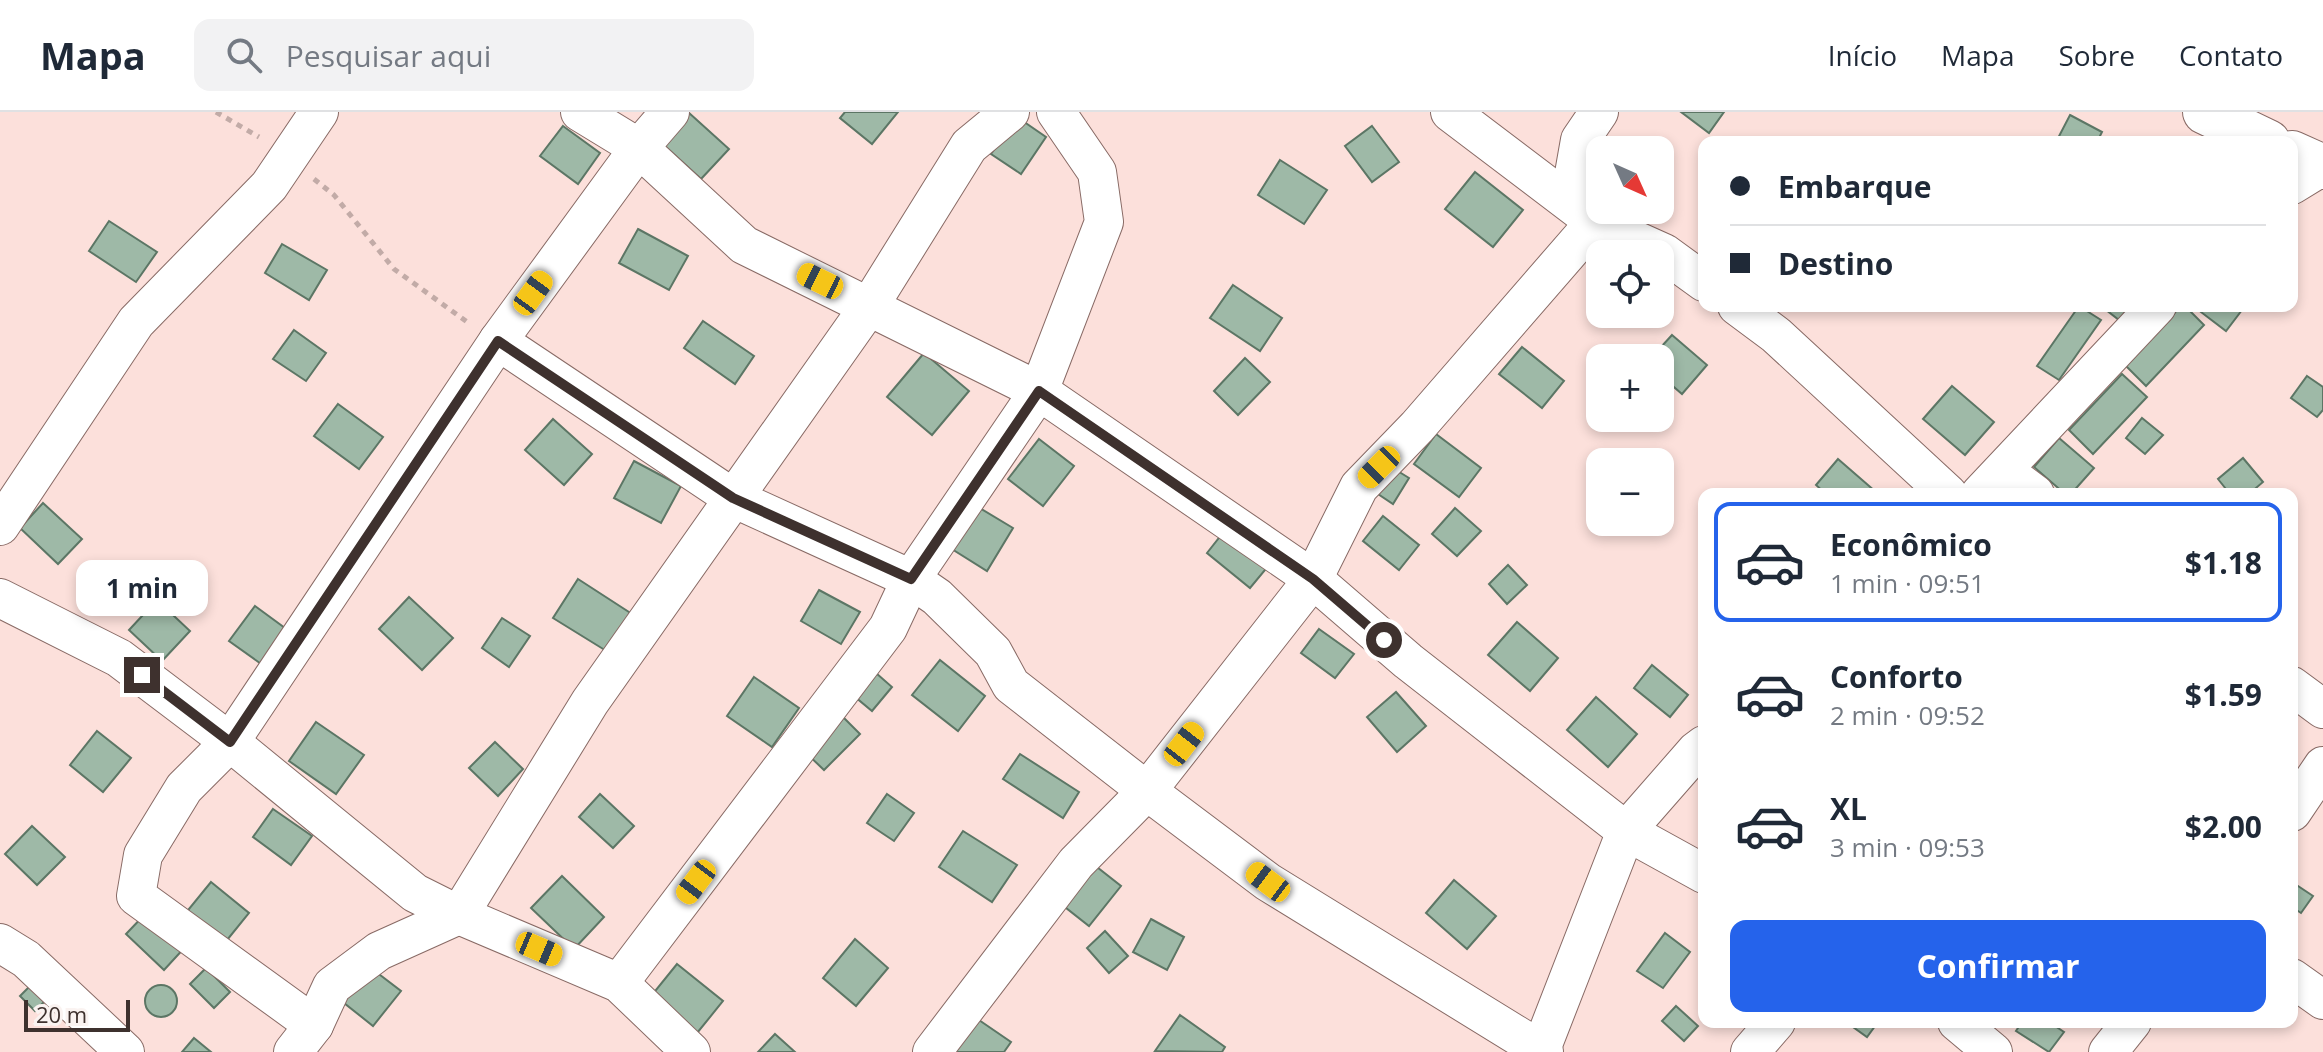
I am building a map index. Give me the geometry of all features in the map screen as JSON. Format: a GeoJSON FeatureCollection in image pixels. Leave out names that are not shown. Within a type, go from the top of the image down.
{"type":"FeatureCollection","features":[{"type":"Feature","properties":{"kind":"main road"},"geometry":{"type":"LineString","coordinates":[[2205,112],[2255,136]]}},
{"type":"Feature","properties":{"kind":"main road"},"geometry":{"type":"LineString","coordinates":[[2298,156],[2323,166]]}},
{"type":"Feature","properties":{"kind":"street"},"geometry":{"type":"LineString","coordinates":[[0,526],[136,322],[269,186],[319,112]]}},
{"type":"Feature","properties":{"kind":"street"},"geometry":{"type":"LineString","coordinates":[[580,112],[639,148],[744,245],[1039,391],[1313,579],[1408,661],[1626,831],[1698,871]]}},
{"type":"Feature","properties":{"kind":"street"},"geometry":{"type":"LineString","coordinates":[[670,112],[639,148],[498,341],[230,742],[184,788],[143,855],[136,896],[303,1039],[332,986],[379,951],[459,915],[590,702],[870,305],[969,146],[1010,112]]}},
{"type":"Feature","properties":{"kind":"street"},"geometry":{"type":"LineString","coordinates":[[619,983],[888,628],[911,579],[1039,391],[1104,222],[1097,172],[1056,112]]}},
{"type":"Feature","properties":{"kind":"street"},"geometry":{"type":"LineString","coordinates":[[1450,112],[1586,215]]}},
{"type":"Feature","properties":{"kind":"street"},"geometry":{"type":"LineString","coordinates":[[1586,201],[1574,174],[1580,140],[1599,112]]}},
{"type":"Feature","properties":{"kind":"street"},"geometry":{"type":"LineString","coordinates":[[2298,181],[2323,166]]}},
{"type":"Feature","properties":{"kind":"street"},"geometry":{"type":"LineString","coordinates":[[932,1052],[1076,863],[1147,791],[1313,579],[1359,487],[1417,427],[1593,224]]}},
{"type":"Feature","properties":{"kind":"street"},"geometry":{"type":"LineString","coordinates":[[1599,224],[1664,253],[1698,278]]}},
{"type":"Feature","properties":{"kind":"street"},"geometry":{"type":"LineString","coordinates":[[1745,312],[1776,335],[1942,488]]}},
{"type":"Feature","properties":{"kind":"street"},"geometry":{"type":"LineString","coordinates":[[2014,488],[1992,482],[2151,312]]}},
{"type":"Feature","properties":{"kind":"street"},"geometry":{"type":"LineString","coordinates":[[498,341],[733,498],[911,579],[937,597],[993,652],[1011,685],[1268,882],[1542,1051],[1626,831],[1698,750]]}},
{"type":"Feature","properties":{"kind":"street"},"geometry":{"type":"LineString","coordinates":[[0,598],[119,658],[230,742],[415,893],[619,983],[691,1052]]}},
{"type":"Feature","properties":{"kind":"street"},"geometry":{"type":"LineString","coordinates":[[2298,690],[2323,709]]}},
{"type":"Feature","properties":{"kind":"street"},"geometry":{"type":"LineString","coordinates":[[2298,803],[2323,766]]}},
{"type":"Feature","properties":{"kind":"street"},"geometry":{"type":"LineString","coordinates":[[0,943],[26,959],[125,1052]]}},
{"type":"Feature","properties":{"kind":"street"},"geometry":{"type":"LineString","coordinates":[[1750,1052],[1771,1028]]}},
{"type":"Feature","properties":{"kind":"street"},"geometry":{"type":"LineString","coordinates":[[1964,1028],[1993,1052]]}},
{"type":"Feature","properties":{"kind":"street"},"geometry":{"type":"LineString","coordinates":[[2108,1052],[2127,1028]]}},
{"type":"Feature","properties":{"kind":"path"},"geometry":{"type":"LineString","coordinates":[[216,112],[288,157],[334,195],[394,269],[451,313],[498,341]]}},
{"type":"Feature","properties":{"kind":"building"},"geometry":{"type":"Polygon","coordinates":[[[682,112],[688,112],[729,149],[701,179],[657,139],[682,112]]]}},
{"type":"Feature","properties":{"kind":"building"},"geometry":{"type":"Polygon","coordinates":[[[845,112],[898,112],[872,144],[840,118],[845,112]]]}},
{"type":"Feature","properties":{"kind":"building"},"geometry":{"type":"Polygon","coordinates":[[[1681,112],[1724,112],[1709,133],[1681,112]]]}},
{"type":"Feature","properties":{"kind":"building"},"geometry":{"type":"Polygon","coordinates":[[[2070,115],[2102,132],[2100,136],[2059,136],[2070,115]]]}},
{"type":"Feature","properties":{"kind":"building"},"geometry":{"type":"Polygon","coordinates":[[[1017,117],[1046,137],[1021,174],[991,154],[1017,117]]]}},
{"type":"Feature","properties":{"kind":"building"},"geometry":{"type":"Polygon","coordinates":[[[563,126],[600,153],[578,184],[540,156],[563,126]]]}},
{"type":"Feature","properties":{"kind":"building"},"geometry":{"type":"Polygon","coordinates":[[[1372,126],[1399,162],[1372,182],[1345,146],[1372,126]]]}},
{"type":"Feature","properties":{"kind":"building"},"geometry":{"type":"Polygon","coordinates":[[[1280,160],[1327,190],[1304,224],[1258,195],[1280,160]]]}},
{"type":"Feature","properties":{"kind":"building"},"geometry":{"type":"Polygon","coordinates":[[[1475,172],[1523,210],[1493,247],[1445,209],[1475,172]]]}},
{"type":"Feature","properties":{"kind":"building"},"geometry":{"type":"Polygon","coordinates":[[[109,221],[157,252],[136,282],[89,251],[109,221]]]}},
{"type":"Feature","properties":{"kind":"building"},"geometry":{"type":"Polygon","coordinates":[[[638,229],[688,256],[669,290],[619,263],[638,229]]]}},
{"type":"Feature","properties":{"kind":"building"},"geometry":{"type":"Polygon","coordinates":[[[282,244],[327,270],[309,300],[265,273],[282,244]]]}},
{"type":"Feature","properties":{"kind":"building"},"geometry":{"type":"Polygon","coordinates":[[[1233,285],[1282,318],[1260,351],[1210,318],[1233,285]]]}},
{"type":"Feature","properties":{"kind":"building"},"geometry":{"type":"Polygon","coordinates":[[[2075,312],[2088,312],[2101,320],[2059,380],[2037,366],[2075,312]]]}},
{"type":"Feature","properties":{"kind":"building"},"geometry":{"type":"Polygon","coordinates":[[[2109,312],[2125,312],[2119,320],[2109,312]]]}},
{"type":"Feature","properties":{"kind":"building"},"geometry":{"type":"Polygon","coordinates":[[[2175,312],[2191,312],[2204,325],[2146,386],[2125,365],[2175,312]]]}},
{"type":"Feature","properties":{"kind":"building"},"geometry":{"type":"Polygon","coordinates":[[[2201,312],[2240,312],[2226,331],[2201,312]]]}},
{"type":"Feature","properties":{"kind":"building"},"geometry":{"type":"Polygon","coordinates":[[[703,321],[754,356],[735,384],[684,348],[703,321]]]}},
{"type":"Feature","properties":{"kind":"building"},"geometry":{"type":"Polygon","coordinates":[[[294,330],[326,353],[306,381],[273,359],[294,330]]]}},
{"type":"Feature","properties":{"kind":"building"},"geometry":{"type":"Polygon","coordinates":[[[1672,335],[1707,365],[1682,394],[1674,387],[1674,344],[1664,344],[1672,335]]]}},
{"type":"Feature","properties":{"kind":"building"},"geometry":{"type":"Polygon","coordinates":[[[1522,347],[1564,381],[1542,408],[1499,374],[1522,347]]]}},
{"type":"Feature","properties":{"kind":"building"},"geometry":{"type":"Polygon","coordinates":[[[924,353],[969,391],[932,435],[887,397],[924,353]]]}},
{"type":"Feature","properties":{"kind":"building"},"geometry":{"type":"Polygon","coordinates":[[[1245,358],[1270,382],[1238,415],[1214,391],[1245,358]]]}},
{"type":"Feature","properties":{"kind":"building"},"geometry":{"type":"Polygon","coordinates":[[[2122,374],[2147,397],[2093,454],[2069,430],[2122,374]]]}},
{"type":"Feature","properties":{"kind":"building"},"geometry":{"type":"Polygon","coordinates":[[[2307,376],[2323,387],[2323,410],[2317,417],[2291,398],[2307,376]]]}},
{"type":"Feature","properties":{"kind":"building"},"geometry":{"type":"Polygon","coordinates":[[[1952,386],[1994,422],[1965,455],[1923,419],[1952,386]]]}},
{"type":"Feature","properties":{"kind":"building"},"geometry":{"type":"Polygon","coordinates":[[[338,404],[383,437],[359,469],[314,436],[338,404]]]}},
{"type":"Feature","properties":{"kind":"building"},"geometry":{"type":"Polygon","coordinates":[[[2142,418],[2163,435],[2145,454],[2126,438],[2142,418]]]}},
{"type":"Feature","properties":{"kind":"building"},"geometry":{"type":"Polygon","coordinates":[[[553,419],[592,454],[564,485],[525,450],[553,419]]]}},
{"type":"Feature","properties":{"kind":"building"},"geometry":{"type":"Polygon","coordinates":[[[1436,434],[1481,468],[1459,497],[1414,464],[1436,434]]]}},
{"type":"Feature","properties":{"kind":"building"},"geometry":{"type":"Polygon","coordinates":[[[2059,438],[2094,468],[2076,488],[2058,488],[2034,467],[2059,438]]]}},
{"type":"Feature","properties":{"kind":"building"},"geometry":{"type":"Polygon","coordinates":[[[1039,439],[1074,466],[1043,506],[1008,479],[1039,439]]]}},
{"type":"Feature","properties":{"kind":"building"},"geometry":{"type":"Polygon","coordinates":[[[2243,458],[2263,482],[2256,488],[2225,488],[2218,479],[2243,458]]]}},
{"type":"Feature","properties":{"kind":"building"},"geometry":{"type":"Polygon","coordinates":[[[1838,459],[1871,488],[1819,488],[1816,485],[1838,459]]]}},
{"type":"Feature","properties":{"kind":"building"},"geometry":{"type":"Polygon","coordinates":[[[634,461],[681,486],[661,523],[614,498],[634,461]]]}},
{"type":"Feature","properties":{"kind":"building"},"geometry":{"type":"Polygon","coordinates":[[[1388,465],[1409,478],[1393,504],[1372,490],[1388,465]]]}},
{"type":"Feature","properties":{"kind":"building"},"geometry":{"type":"Polygon","coordinates":[[[43,503],[82,539],[58,564],[20,528],[43,503]]]}},
{"type":"Feature","properties":{"kind":"building"},"geometry":{"type":"Polygon","coordinates":[[[973,504],[1013,528],[987,571],[947,546],[973,504]]]}},
{"type":"Feature","properties":{"kind":"building"},"geometry":{"type":"Polygon","coordinates":[[[1455,508],[1481,531],[1457,556],[1432,534],[1455,508]]]}},
{"type":"Feature","properties":{"kind":"building"},"geometry":{"type":"Polygon","coordinates":[[[1383,516],[1419,545],[1399,570],[1363,541],[1383,516]]]}},
{"type":"Feature","properties":{"kind":"building"},"geometry":{"type":"Polygon","coordinates":[[[1226,529],[1270,564],[1250,588],[1207,553],[1226,529]]]}},
{"type":"Feature","properties":{"kind":"building"},"geometry":{"type":"Polygon","coordinates":[[[1508,565],[1527,585],[1507,604],[1489,584],[1508,565]]]}},
{"type":"Feature","properties":{"kind":"building"},"geometry":{"type":"Polygon","coordinates":[[[578,579],[632,614],[608,652],[553,618],[578,579]]]}},
{"type":"Feature","properties":{"kind":"building"},"geometry":{"type":"Polygon","coordinates":[[[819,590],[860,612],[841,644],[801,621],[819,590]]]}},
{"type":"Feature","properties":{"kind":"building"},"geometry":{"type":"Polygon","coordinates":[[[409,597],[453,638],[422,670],[379,629],[409,597]]]}},
{"type":"Feature","properties":{"kind":"building"},"geometry":{"type":"Polygon","coordinates":[[[157,600],[190,631],[162,661],[129,630],[157,600]]]}},
{"type":"Feature","properties":{"kind":"building"},"geometry":{"type":"Polygon","coordinates":[[[255,606],[289,631],[264,666],[229,641],[255,606]]]}},
{"type":"Feature","properties":{"kind":"building"},"geometry":{"type":"Polygon","coordinates":[[[502,618],[530,636],[509,667],[482,648],[502,618]]]}},
{"type":"Feature","properties":{"kind":"building"},"geometry":{"type":"Polygon","coordinates":[[[1517,622],[1558,658],[1530,691],[1488,655],[1517,622]]]}},
{"type":"Feature","properties":{"kind":"building"},"geometry":{"type":"Polygon","coordinates":[[[1319,629],[1354,654],[1335,678],[1301,653],[1319,629]]]}},
{"type":"Feature","properties":{"kind":"building"},"geometry":{"type":"Polygon","coordinates":[[[940,660],[985,696],[958,731],[912,695],[940,660]]]}},
{"type":"Feature","properties":{"kind":"building"},"geometry":{"type":"Polygon","coordinates":[[[1652,665],[1688,695],[1670,717],[1634,688],[1652,665]]]}},
{"type":"Feature","properties":{"kind":"building"},"geometry":{"type":"Polygon","coordinates":[[[868,666],[892,687],[872,711],[848,691],[868,666]]]}},
{"type":"Feature","properties":{"kind":"building"},"geometry":{"type":"Polygon","coordinates":[[[754,677],[799,708],[772,747],[727,716],[754,677]]]}},
{"type":"Feature","properties":{"kind":"building"},"geometry":{"type":"Polygon","coordinates":[[[1396,692],[1426,726],[1397,752],[1367,717],[1396,692]]]}},
{"type":"Feature","properties":{"kind":"building"},"geometry":{"type":"Polygon","coordinates":[[[1596,697],[1637,734],[1608,767],[1567,730],[1596,697]]]}},
{"type":"Feature","properties":{"kind":"building"},"geometry":{"type":"Polygon","coordinates":[[[840,714],[860,734],[824,770],[803,750],[840,714]]]}},
{"type":"Feature","properties":{"kind":"building"},"geometry":{"type":"Polygon","coordinates":[[[316,722],[364,755],[336,794],[289,761],[316,722]]]}},
{"type":"Feature","properties":{"kind":"building"},"geometry":{"type":"Polygon","coordinates":[[[97,731],[131,758],[103,792],[70,765],[97,731]]]}},
{"type":"Feature","properties":{"kind":"building"},"geometry":{"type":"Polygon","coordinates":[[[495,742],[523,769],[498,796],[469,768],[495,742]]]}},
{"type":"Feature","properties":{"kind":"building"},"geometry":{"type":"Polygon","coordinates":[[[1020,754],[1079,792],[1063,818],[1003,779],[1020,754]]]}},
{"type":"Feature","properties":{"kind":"building"},"geometry":{"type":"Polygon","coordinates":[[[600,794],[634,826],[613,848],[579,817],[600,794]]]}},
{"type":"Feature","properties":{"kind":"building"},"geometry":{"type":"Polygon","coordinates":[[[887,794],[914,813],[894,841],[867,823],[887,794]]]}},
{"type":"Feature","properties":{"kind":"building"},"geometry":{"type":"Polygon","coordinates":[[[273,809],[312,836],[291,865],[253,837],[273,809]]]}},
{"type":"Feature","properties":{"kind":"building"},"geometry":{"type":"Polygon","coordinates":[[[32,826],[65,857],[37,885],[5,854],[32,826]]]}},
{"type":"Feature","properties":{"kind":"building"},"geometry":{"type":"Polygon","coordinates":[[[963,831],[1017,865],[992,902],[939,867],[963,831]]]}},
{"type":"Feature","properties":{"kind":"building"},"geometry":{"type":"Polygon","coordinates":[[[1088,860],[1121,886],[1089,926],[1056,900],[1088,860]]]}},
{"type":"Feature","properties":{"kind":"building"},"geometry":{"type":"Polygon","coordinates":[[[562,876],[604,917],[574,949],[531,908],[562,876]]]}},
{"type":"Feature","properties":{"kind":"building"},"geometry":{"type":"Polygon","coordinates":[[[1454,880],[1496,916],[1467,949],[1426,913],[1454,880]]]}},
{"type":"Feature","properties":{"kind":"building"},"geometry":{"type":"Polygon","coordinates":[[[211,882],[249,913],[223,945],[184,915],[211,882]]]}},
{"type":"Feature","properties":{"kind":"building"},"geometry":{"type":"Polygon","coordinates":[[[2298,886],[2313,896],[2301,913],[2298,911],[2298,886]]]}},
{"type":"Feature","properties":{"kind":"building"},"geometry":{"type":"Polygon","coordinates":[[[149,910],[187,945],[164,970],[126,934],[149,910]]]}},
{"type":"Feature","properties":{"kind":"building"},"geometry":{"type":"Polygon","coordinates":[[[1151,919],[1184,937],[1167,970],[1133,952],[1151,919]]]}},
{"type":"Feature","properties":{"kind":"building"},"geometry":{"type":"Polygon","coordinates":[[[1105,931],[1128,956],[1109,973],[1087,948],[1105,931]]]}},
{"type":"Feature","properties":{"kind":"building"},"geometry":{"type":"Polygon","coordinates":[[[1665,933],[1690,952],[1663,988],[1637,971],[1665,933]]]}},
{"type":"Feature","properties":{"kind":"building"},"geometry":{"type":"Polygon","coordinates":[[[855,939],[888,968],[856,1006],[823,978],[855,939]]]}},
{"type":"Feature","properties":{"kind":"building"},"geometry":{"type":"Polygon","coordinates":[[[677,964],[723,1001],[693,1038],[647,1001],[677,964]]]}},
{"type":"Feature","properties":{"kind":"building"},"geometry":{"type":"Polygon","coordinates":[[[367,965],[401,991],[373,1026],[339,999],[367,965]]]}},
{"type":"Feature","properties":{"kind":"building"},"geometry":{"type":"Polygon","coordinates":[[[206,968],[230,992],[214,1008],[190,984],[206,968]]]}},
{"type":"Feature","properties":{"kind":"building"},"geometry":{"type":"Polygon","coordinates":[[[36,980],[51,995],[35,1011],[20,996],[36,980]]]}},
{"type":"Feature","properties":{"kind":"building"},"geometry":{"type":"Polygon","coordinates":[[[161,985],[173,989],[177,1001],[173,1013],[161,1017],[149,1013],[145,1001],[149,989],[161,985]]]}},
{"type":"Feature","properties":{"kind":"building"},"geometry":{"type":"Polygon","coordinates":[[[1676,1006],[1698,1026],[1684,1041],[1662,1021],[1676,1006]]]}},
{"type":"Feature","properties":{"kind":"building"},"geometry":{"type":"Polygon","coordinates":[[[1180,1015],[1225,1047],[1222,1052],[1155,1051],[1180,1015]]]}},
{"type":"Feature","properties":{"kind":"building"},"geometry":{"type":"Polygon","coordinates":[[[976,1018],[1011,1042],[1004,1052],[953,1052],[976,1018]]]}},
{"type":"Feature","properties":{"kind":"building"},"geometry":{"type":"Polygon","coordinates":[[[1854,1028],[1874,1028],[1867,1037],[1854,1028]]]}},
{"type":"Feature","properties":{"kind":"building"},"geometry":{"type":"Polygon","coordinates":[[[2018,1028],[2058,1028],[2064,1032],[2049,1052],[2016,1031],[2018,1028]]]}},
{"type":"Feature","properties":{"kind":"building"},"geometry":{"type":"Polygon","coordinates":[[[775,1034],[795,1052],[758,1052],[775,1034]]]}},
{"type":"Feature","properties":{"kind":"building"},"geometry":{"type":"Polygon","coordinates":[[[194,1038],[211,1052],[182,1052],[194,1038]]]}},
{"type":"Feature","properties":{"kind":"route"},"geometry":{"type":"LineString","coordinates":[[142,675],[230,742],[498,341],[733,498],[911,579],[1039,391],[1313,579],[1384,640]]}}]}
